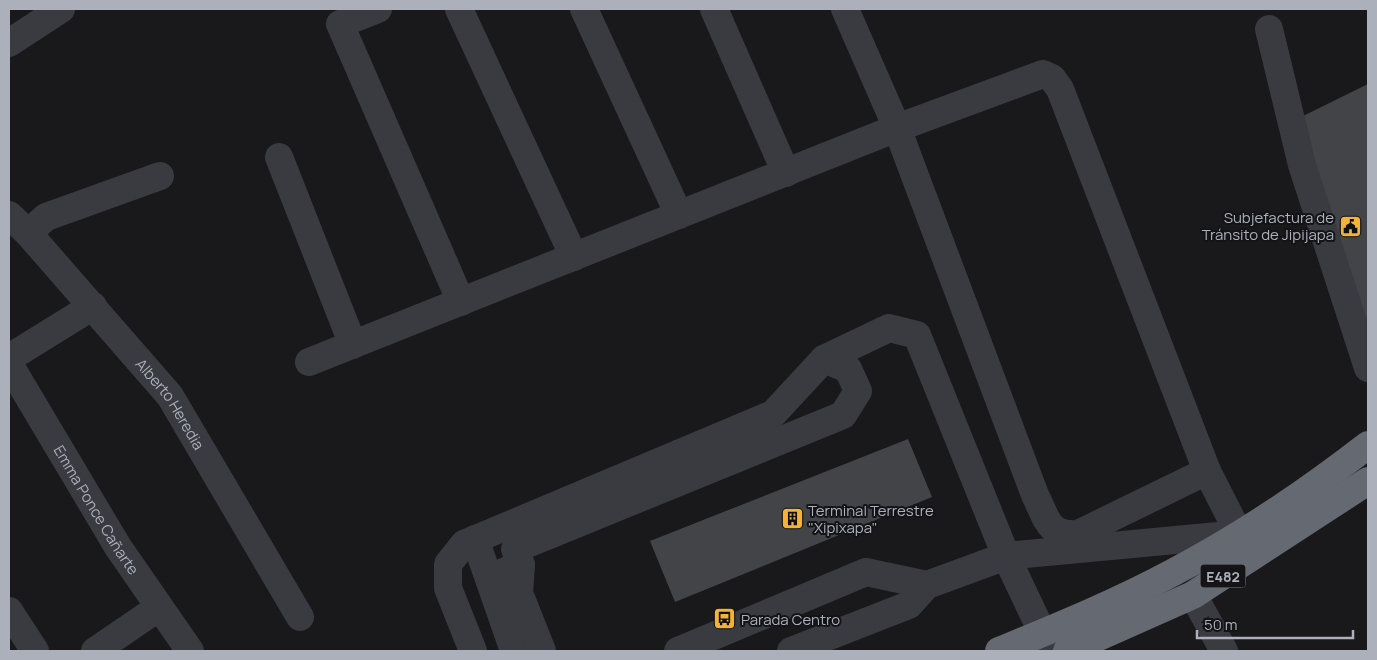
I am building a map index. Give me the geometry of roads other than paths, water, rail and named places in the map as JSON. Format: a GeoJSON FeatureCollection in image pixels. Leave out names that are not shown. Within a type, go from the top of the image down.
{"type":"FeatureCollection","features":[{"type":"Feature","properties":{"kind":"highway","name":"E482"},"geometry":{"type":"LineString","coordinates":[[999,651],[1046,642],[1171,574],[1239,534],[1325,479],[1368,445]]}},
{"type":"Feature","properties":{"kind":"highway","name":"E482"},"geometry":{"type":"LineString","coordinates":[[1067,651],[1193,595],[1368,481]]}},
{"type":"Feature","properties":{"kind":"street"},"geometry":{"type":"LineString","coordinates":[[9,43],[61,9]]}},
{"type":"Feature","properties":{"kind":"street"},"geometry":{"type":"LineString","coordinates":[[378,9],[340,24],[461,302]]}},
{"type":"Feature","properties":{"kind":"street"},"geometry":{"type":"LineString","coordinates":[[460,9],[574,257]]}},
{"type":"Feature","properties":{"kind":"street"},"geometry":{"type":"LineString","coordinates":[[584,9],[678,216]]}},
{"type":"Feature","properties":{"kind":"street"},"geometry":{"type":"LineString","coordinates":[[714,9],[786,173]]}},
{"type":"Feature","properties":{"kind":"street"},"geometry":{"type":"LineString","coordinates":[[845,9],[897,128],[1034,495],[1051,528],[1063,535],[1078,534],[1208,471]]}},
{"type":"Feature","properties":{"kind":"street"},"geometry":{"type":"LineString","coordinates":[[1269,29],[1302,165],[1368,368]]}},
{"type":"Feature","properties":{"kind":"street"},"geometry":{"type":"LineString","coordinates":[[309,362],[897,128],[1043,74],[1057,83],[1208,471],[1239,534],[1006,556],[927,585],[909,605],[791,651]]}},
{"type":"Feature","properties":{"kind":"street"},"geometry":{"type":"LineString","coordinates":[[279,157],[353,345]]}},
{"type":"Feature","properties":{"kind":"street"},"geometry":{"type":"LineString","coordinates":[[28,233],[46,217],[160,176]]}},
{"type":"Feature","properties":{"kind":"street","name":"Alberto Heredia"},"geometry":{"type":"LineString","coordinates":[[9,215],[28,233],[93,306],[170,396],[300,617]]}},
{"type":"Feature","properties":{"kind":"street"},"geometry":{"type":"LineString","coordinates":[[9,358],[93,306]]}},
{"type":"Feature","properties":{"kind":"street"},"geometry":{"type":"LineString","coordinates":[[473,651],[448,588],[448,564],[464,544],[773,414],[824,359],[889,328],[917,335],[1006,556],[1046,642]]}},
{"type":"Feature","properties":{"kind":"street"},"geometry":{"type":"LineString","coordinates":[[542,651],[519,593],[521,565],[515,549],[843,415],[858,391],[848,369],[824,359]]}},
{"type":"Feature","properties":{"kind":"street","name":"Emma Ponce Cañarte"},"geometry":{"type":"LineString","coordinates":[[9,364],[118,547],[158,608],[190,651]]}},
{"type":"Feature","properties":{"kind":"street"},"geometry":{"type":"LineString","coordinates":[[475,539],[514,651]]}},
{"type":"Feature","properties":{"kind":"street"},"geometry":{"type":"LineString","coordinates":[[489,578],[521,565]]}},
{"type":"Feature","properties":{"kind":"street"},"geometry":{"type":"LineString","coordinates":[[678,651],[866,572],[927,585]]}},
{"type":"Feature","properties":{"kind":"street"},"geometry":{"type":"LineString","coordinates":[[1193,595],[1224,651]]}},
{"type":"Feature","properties":{"kind":"street"},"geometry":{"type":"LineString","coordinates":[[95,651],[158,608]]}},
{"type":"Feature","properties":{"kind":"street"},"geometry":{"type":"LineString","coordinates":[[9,611],[35,651]]}},
{"type":"Feature","properties":{"kind":"place","name":"Subjefactura de Tránsito de Jipijapa"},"geometry":{"type":"Point","coordinates":[1350,226]}},
{"type":"Feature","properties":{"kind":"place","name":"Terminal Terrestre \"Xipixapa\""},"geometry":{"type":"Point","coordinates":[792,519]}},
{"type":"Feature","properties":{"kind":"place","name":"Parada Centro"},"geometry":{"type":"Point","coordinates":[725,619]}}]}
